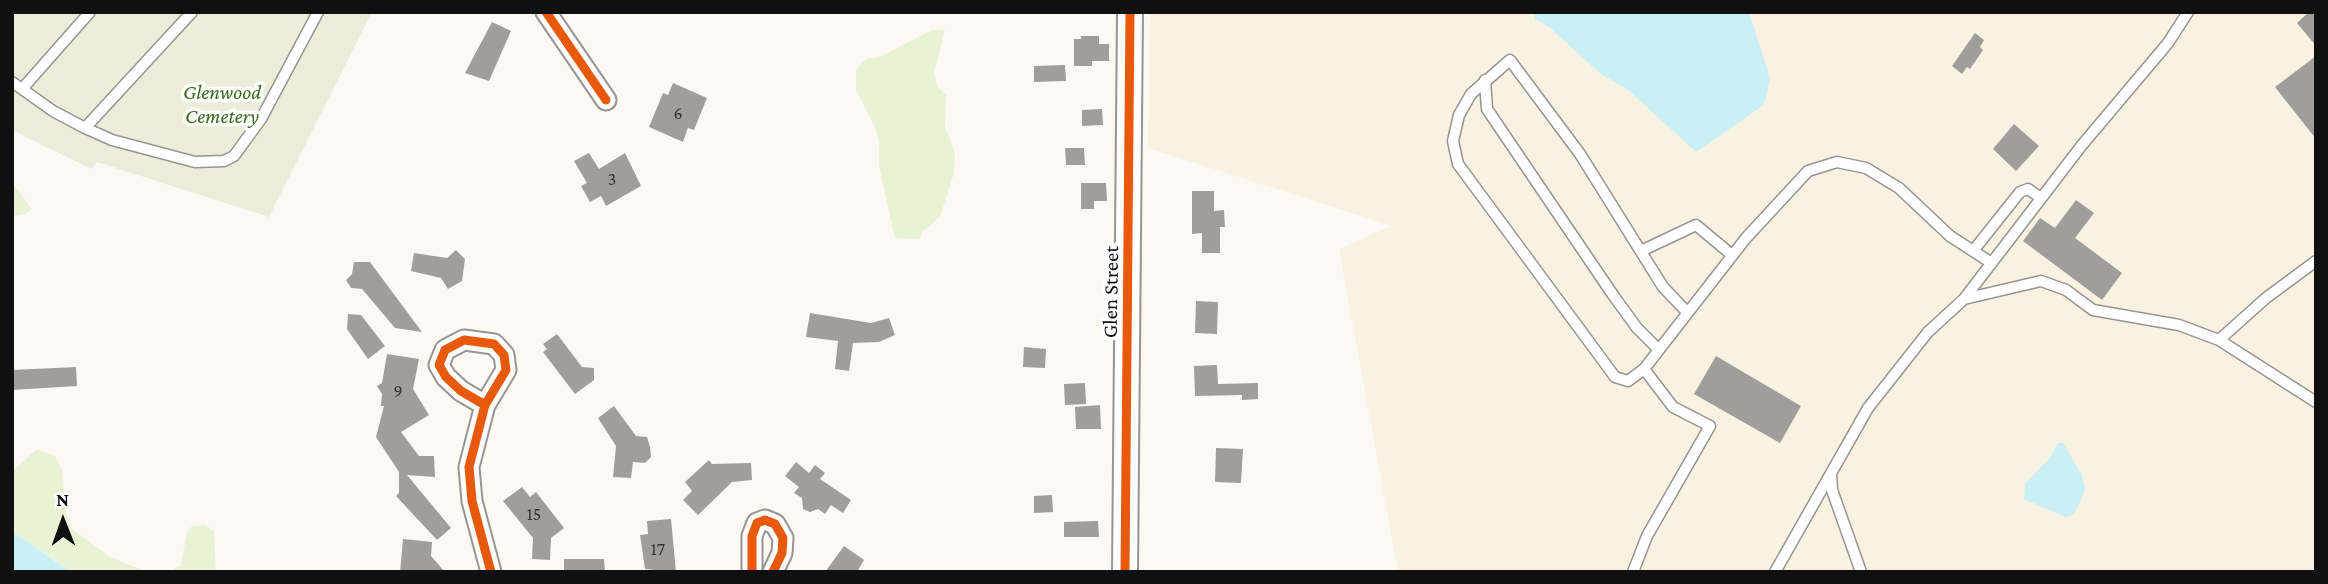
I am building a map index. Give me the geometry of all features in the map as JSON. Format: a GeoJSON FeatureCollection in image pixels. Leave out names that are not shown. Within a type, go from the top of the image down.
{"type":"FeatureCollection","features":[{"type":"Feature","properties":{"kind":"street"},"geometry":{"type":"LineString","coordinates":[[547,12],[606,100]]}},
{"type":"Feature","properties":{"kind":"street","name":"Glen Street"},"geometry":{"type":"LineString","coordinates":[[1125,572],[1130,12]]}},
{"type":"Feature","properties":{"kind":"street"},"geometry":{"type":"LineString","coordinates":[[485,405],[468,467],[472,501],[491,572]]}},
{"type":"Feature","properties":{"kind":"street"},"geometry":{"type":"LineString","coordinates":[[752,572],[752,536],[757,523],[765,520],[775,524],[783,538],[782,553],[773,572]]}},
{"type":"Feature","properties":{"kind":"lane"},"geometry":{"type":"LineString","coordinates":[[22,89],[90,12]]}},
{"type":"Feature","properties":{"kind":"lane"},"geometry":{"type":"LineString","coordinates":[[85,128],[192,12]]}},
{"type":"Feature","properties":{"kind":"lane"},"geometry":{"type":"LineString","coordinates":[[12,82],[53,111],[112,140],[195,162],[217,162],[233,156],[261,119],[318,12]]}},
{"type":"Feature","properties":{"kind":"lane"},"geometry":{"type":"LineString","coordinates":[[1775,572],[1868,408],[1928,331],[1964,299],[2041,198],[2168,43],[2188,12]]}},
{"type":"Feature","properties":{"kind":"lane"},"geometry":{"type":"LineString","coordinates":[[1686,312],[1663,287],[1580,155],[1510,60],[1471,93],[1459,115],[1453,141],[1458,164],[1615,377],[1628,381],[1644,369],[1732,256],[1808,171],[1837,163],[1866,168],[1899,188],[1950,236],[1990,262]]}},
{"type":"Feature","properties":{"kind":"lane"},"geometry":{"type":"LineString","coordinates":[[1485,80],[1487,109],[1621,306],[1658,349]]}},
{"type":"Feature","properties":{"kind":"lane"},"geometry":{"type":"LineString","coordinates":[[1973,251],[2020,192],[2028,189],[2041,198]]}},
{"type":"Feature","properties":{"kind":"lane"},"geometry":{"type":"LineString","coordinates":[[1641,251],[1696,225],[1732,256]]}},
{"type":"Feature","properties":{"kind":"lane"},"geometry":{"type":"LineString","coordinates":[[2219,340],[2266,298],[2316,261]]}},
{"type":"Feature","properties":{"kind":"lane"},"geometry":{"type":"LineString","coordinates":[[1964,299],[2041,281],[2066,290],[2093,310],[2179,325],[2219,340],[2316,402]]}},
{"type":"Feature","properties":{"kind":"lane"},"geometry":{"type":"LineString","coordinates":[[1633,572],[1647,536],[1710,426],[1674,407],[1644,369]]}},
{"type":"Feature","properties":{"kind":"lane"},"geometry":{"type":"LineString","coordinates":[[1831,472],[1832,490],[1861,572]]}},
{"type":"Feature","properties":{"kind":"shaded area"},"geometry":{"type":"Polygon","coordinates":[[[1150,12],[2316,12],[2316,572],[1398,572],[1339,249],[1392,226],[1148,148],[1150,12]]]}},
{"type":"Feature","properties":{"kind":"green space","name":"Glenwood Cemetery"},"geometry":{"type":"Polygon","coordinates":[[[12,12],[372,12],[269,217],[97,162],[91,169],[12,130],[12,12]]]}},
{"type":"Feature","properties":{"kind":"green space"},"geometry":{"type":"Polygon","coordinates":[[[932,30],[945,30],[934,74],[938,87],[946,95],[945,127],[955,152],[954,173],[940,217],[922,232],[919,239],[895,238],[879,166],[879,142],[875,127],[856,90],[856,70],[866,59],[879,57],[932,30]]]}},
{"type":"Feature","properties":{"kind":"green space"},"geometry":{"type":"Polygon","coordinates":[[[12,182],[32,209],[26,214],[12,216],[12,182]]]}},
{"type":"Feature","properties":{"kind":"green space"},"geometry":{"type":"Polygon","coordinates":[[[37,449],[55,456],[62,469],[67,521],[72,529],[110,557],[147,572],[72,572],[12,531],[12,472],[37,449]]]}},
{"type":"Feature","properties":{"kind":"green space"},"geometry":{"type":"Polygon","coordinates":[[[205,525],[214,531],[216,572],[169,572],[181,565],[187,532],[192,526],[205,525]]]}},
{"type":"Feature","properties":{"kind":"water"},"geometry":{"type":"Polygon","coordinates":[[[1535,12],[1749,12],[1770,78],[1764,105],[1696,152],[1626,88],[1602,75],[1549,27],[1535,19],[1535,12]]]}},
{"type":"Feature","properties":{"kind":"water"},"geometry":{"type":"Polygon","coordinates":[[[2058,443],[2063,443],[2082,475],[2085,490],[2074,515],[2065,517],[2024,499],[2025,484],[2049,459],[2058,443]]]}},
{"type":"Feature","properties":{"kind":"water"},"geometry":{"type":"Polygon","coordinates":[[[12,531],[55,561],[72,572],[12,572],[12,531]]]}},
{"type":"Feature","properties":{"kind":"building"},"geometry":{"type":"Polygon","coordinates":[[[2309,12],[2316,12],[2316,46],[2297,23],[2309,12]]]}},
{"type":"Feature","properties":{"kind":"building"},"geometry":{"type":"Polygon","coordinates":[[[492,22],[511,31],[489,81],[465,73],[492,22]]]}},
{"type":"Feature","properties":{"kind":"building"},"geometry":{"type":"Polygon","coordinates":[[[1975,33],[1984,40],[1980,47],[1983,50],[1970,69],[1967,67],[1962,74],[1952,66],[1975,33]]]}},
{"type":"Feature","properties":{"kind":"building"},"geometry":{"type":"Polygon","coordinates":[[[1081,36],[1099,36],[1099,44],[1109,44],[1109,61],[1092,61],[1092,66],[1074,66],[1074,39],[1081,39],[1081,36]]]}},
{"type":"Feature","properties":{"kind":"building"},"geometry":{"type":"Polygon","coordinates":[[[2316,56],[2316,139],[2275,87],[2316,56]]]}},
{"type":"Feature","properties":{"kind":"building"},"geometry":{"type":"Polygon","coordinates":[[[1065,65],[1066,81],[1034,82],[1034,66],[1065,65]]]}},
{"type":"Feature","properties":{"kind":"building"},"geometry":{"type":"Polygon","coordinates":[[[673,83],[707,98],[694,130],[688,128],[683,142],[649,127],[663,93],[668,95],[673,83]]]}},
{"type":"Feature","properties":{"kind":"building"},"geometry":{"type":"Polygon","coordinates":[[[1102,109],[1103,125],[1082,126],[1082,110],[1102,109]]]}},
{"type":"Feature","properties":{"kind":"building"},"geometry":{"type":"Polygon","coordinates":[[[2014,124],[2039,146],[2016,171],[1993,149],[2014,124]]]}},
{"type":"Feature","properties":{"kind":"building"},"geometry":{"type":"Polygon","coordinates":[[[1065,148],[1084,148],[1085,165],[1066,165],[1065,148]]]}},
{"type":"Feature","properties":{"kind":"building"},"geometry":{"type":"Polygon","coordinates":[[[589,153],[599,169],[625,153],[641,186],[606,206],[601,196],[590,202],[581,186],[587,183],[574,161],[589,153]]]}},
{"type":"Feature","properties":{"kind":"building"},"geometry":{"type":"Polygon","coordinates":[[[1081,183],[1106,183],[1107,201],[1094,201],[1094,209],[1081,209],[1081,183]]]}},
{"type":"Feature","properties":{"kind":"building"},"geometry":{"type":"Polygon","coordinates":[[[1192,191],[1214,191],[1214,211],[1224,210],[1225,227],[1220,227],[1220,253],[1202,253],[1202,233],[1192,234],[1192,191]]]}},
{"type":"Feature","properties":{"kind":"building"},"geometry":{"type":"Polygon","coordinates":[[[2076,200],[2094,213],[2075,238],[2122,273],[2102,300],[2023,241],[2040,218],[2055,228],[2076,200]]]}},
{"type":"Feature","properties":{"kind":"building"},"geometry":{"type":"Polygon","coordinates":[[[456,250],[465,259],[462,281],[448,289],[441,278],[411,271],[414,253],[447,258],[456,250]]]}},
{"type":"Feature","properties":{"kind":"building"},"geometry":{"type":"Polygon","coordinates":[[[354,262],[370,262],[422,332],[395,328],[362,289],[351,288],[346,280],[352,274],[354,262]]]}},
{"type":"Feature","properties":{"kind":"building"},"geometry":{"type":"Polygon","coordinates":[[[1196,301],[1218,302],[1217,334],[1195,333],[1196,301]]]}},
{"type":"Feature","properties":{"kind":"building"},"geometry":{"type":"Polygon","coordinates":[[[810,313],[871,323],[889,318],[895,335],[879,342],[853,343],[849,371],[835,369],[838,341],[806,337],[810,313]]]}},
{"type":"Feature","properties":{"kind":"building"},"geometry":{"type":"Polygon","coordinates":[[[348,314],[361,315],[385,346],[368,359],[347,329],[348,314]]]}},
{"type":"Feature","properties":{"kind":"building"},"geometry":{"type":"Polygon","coordinates":[[[557,334],[582,367],[594,368],[594,380],[575,394],[543,352],[547,349],[543,344],[557,334]]]}},
{"type":"Feature","properties":{"kind":"building"},"geometry":{"type":"Polygon","coordinates":[[[1024,347],[1046,349],[1045,368],[1023,367],[1024,347]]]}},
{"type":"Feature","properties":{"kind":"building"},"geometry":{"type":"Polygon","coordinates":[[[387,354],[419,359],[413,389],[429,415],[401,432],[419,456],[434,456],[435,477],[407,475],[451,528],[437,540],[396,496],[399,493],[399,472],[376,437],[384,406],[381,406],[382,394],[377,386],[382,383],[387,354]]]}},
{"type":"Feature","properties":{"kind":"building"},"geometry":{"type":"Polygon","coordinates":[[[1716,356],[1801,406],[1780,443],[1694,394],[1716,356]]]}},
{"type":"Feature","properties":{"kind":"building"},"geometry":{"type":"Polygon","coordinates":[[[1217,365],[1218,384],[1258,383],[1258,399],[1242,400],[1242,395],[1195,396],[1194,366],[1217,365]]]}},
{"type":"Feature","properties":{"kind":"building"},"geometry":{"type":"Polygon","coordinates":[[[76,367],[77,386],[12,390],[12,370],[76,367]]]}},
{"type":"Feature","properties":{"kind":"building"},"geometry":{"type":"Polygon","coordinates":[[[1085,383],[1086,404],[1065,405],[1064,384],[1085,383]]]}},
{"type":"Feature","properties":{"kind":"building"},"geometry":{"type":"Polygon","coordinates":[[[1100,405],[1101,429],[1076,429],[1075,407],[1100,405]]]}},
{"type":"Feature","properties":{"kind":"building"},"geometry":{"type":"Polygon","coordinates":[[[614,406],[636,436],[647,437],[650,447],[651,457],[645,463],[633,462],[631,478],[613,477],[616,446],[598,418],[614,406]]]}},
{"type":"Feature","properties":{"kind":"building"},"geometry":{"type":"Polygon","coordinates":[[[1216,448],[1243,449],[1241,483],[1215,482],[1216,448]]]}},
{"type":"Feature","properties":{"kind":"building"},"geometry":{"type":"Polygon","coordinates":[[[709,460],[712,464],[751,463],[752,480],[732,482],[698,515],[683,500],[692,491],[685,482],[709,460]]]}},
{"type":"Feature","properties":{"kind":"building"},"geometry":{"type":"Polygon","coordinates":[[[796,462],[809,473],[815,465],[825,473],[820,479],[851,500],[843,513],[831,505],[825,514],[818,509],[810,512],[803,509],[802,498],[794,493],[799,487],[785,476],[796,462]]]}},
{"type":"Feature","properties":{"kind":"building"},"geometry":{"type":"Polygon","coordinates":[[[522,487],[530,497],[536,492],[564,528],[551,538],[550,560],[532,559],[533,538],[503,501],[522,487]]]}},
{"type":"Feature","properties":{"kind":"building"},"geometry":{"type":"Polygon","coordinates":[[[1052,495],[1053,512],[1034,513],[1034,496],[1052,495]]]}},
{"type":"Feature","properties":{"kind":"building"},"geometry":{"type":"Polygon","coordinates":[[[671,519],[676,572],[645,569],[640,535],[648,534],[647,521],[671,519]]]}},
{"type":"Feature","properties":{"kind":"building"},"geometry":{"type":"Polygon","coordinates":[[[1098,521],[1099,537],[1064,537],[1064,522],[1098,521]]]}},
{"type":"Feature","properties":{"kind":"building"},"geometry":{"type":"Polygon","coordinates":[[[403,539],[432,542],[431,556],[445,572],[400,572],[403,539]]]}},
{"type":"Feature","properties":{"kind":"building"},"geometry":{"type":"Polygon","coordinates":[[[844,546],[864,560],[857,572],[825,572],[844,546]]]}},
{"type":"Feature","properties":{"kind":"building"},"geometry":{"type":"Polygon","coordinates":[[[564,559],[604,559],[605,572],[564,572],[564,559]]]}},
{"type":"Feature","properties":{"kind":"cycle path"},"geometry":{"type":"LineString","coordinates":[[546,12],[606,100]]}},
{"type":"Feature","properties":{"kind":"cycle path"},"geometry":{"type":"LineString","coordinates":[[1125,572],[1130,12]]}},
{"type":"Feature","properties":{"kind":"cycle path"},"geometry":{"type":"LineString","coordinates":[[485,405],[461,391],[446,377],[439,365],[445,350],[464,340],[494,344],[504,355],[506,370],[485,405],[469,467],[472,501],[491,572]]}},
{"type":"Feature","properties":{"kind":"cycle path"},"geometry":{"type":"LineString","coordinates":[[752,572],[752,536],[757,523],[765,520],[775,524],[783,538],[782,553],[773,572]]}}]}
